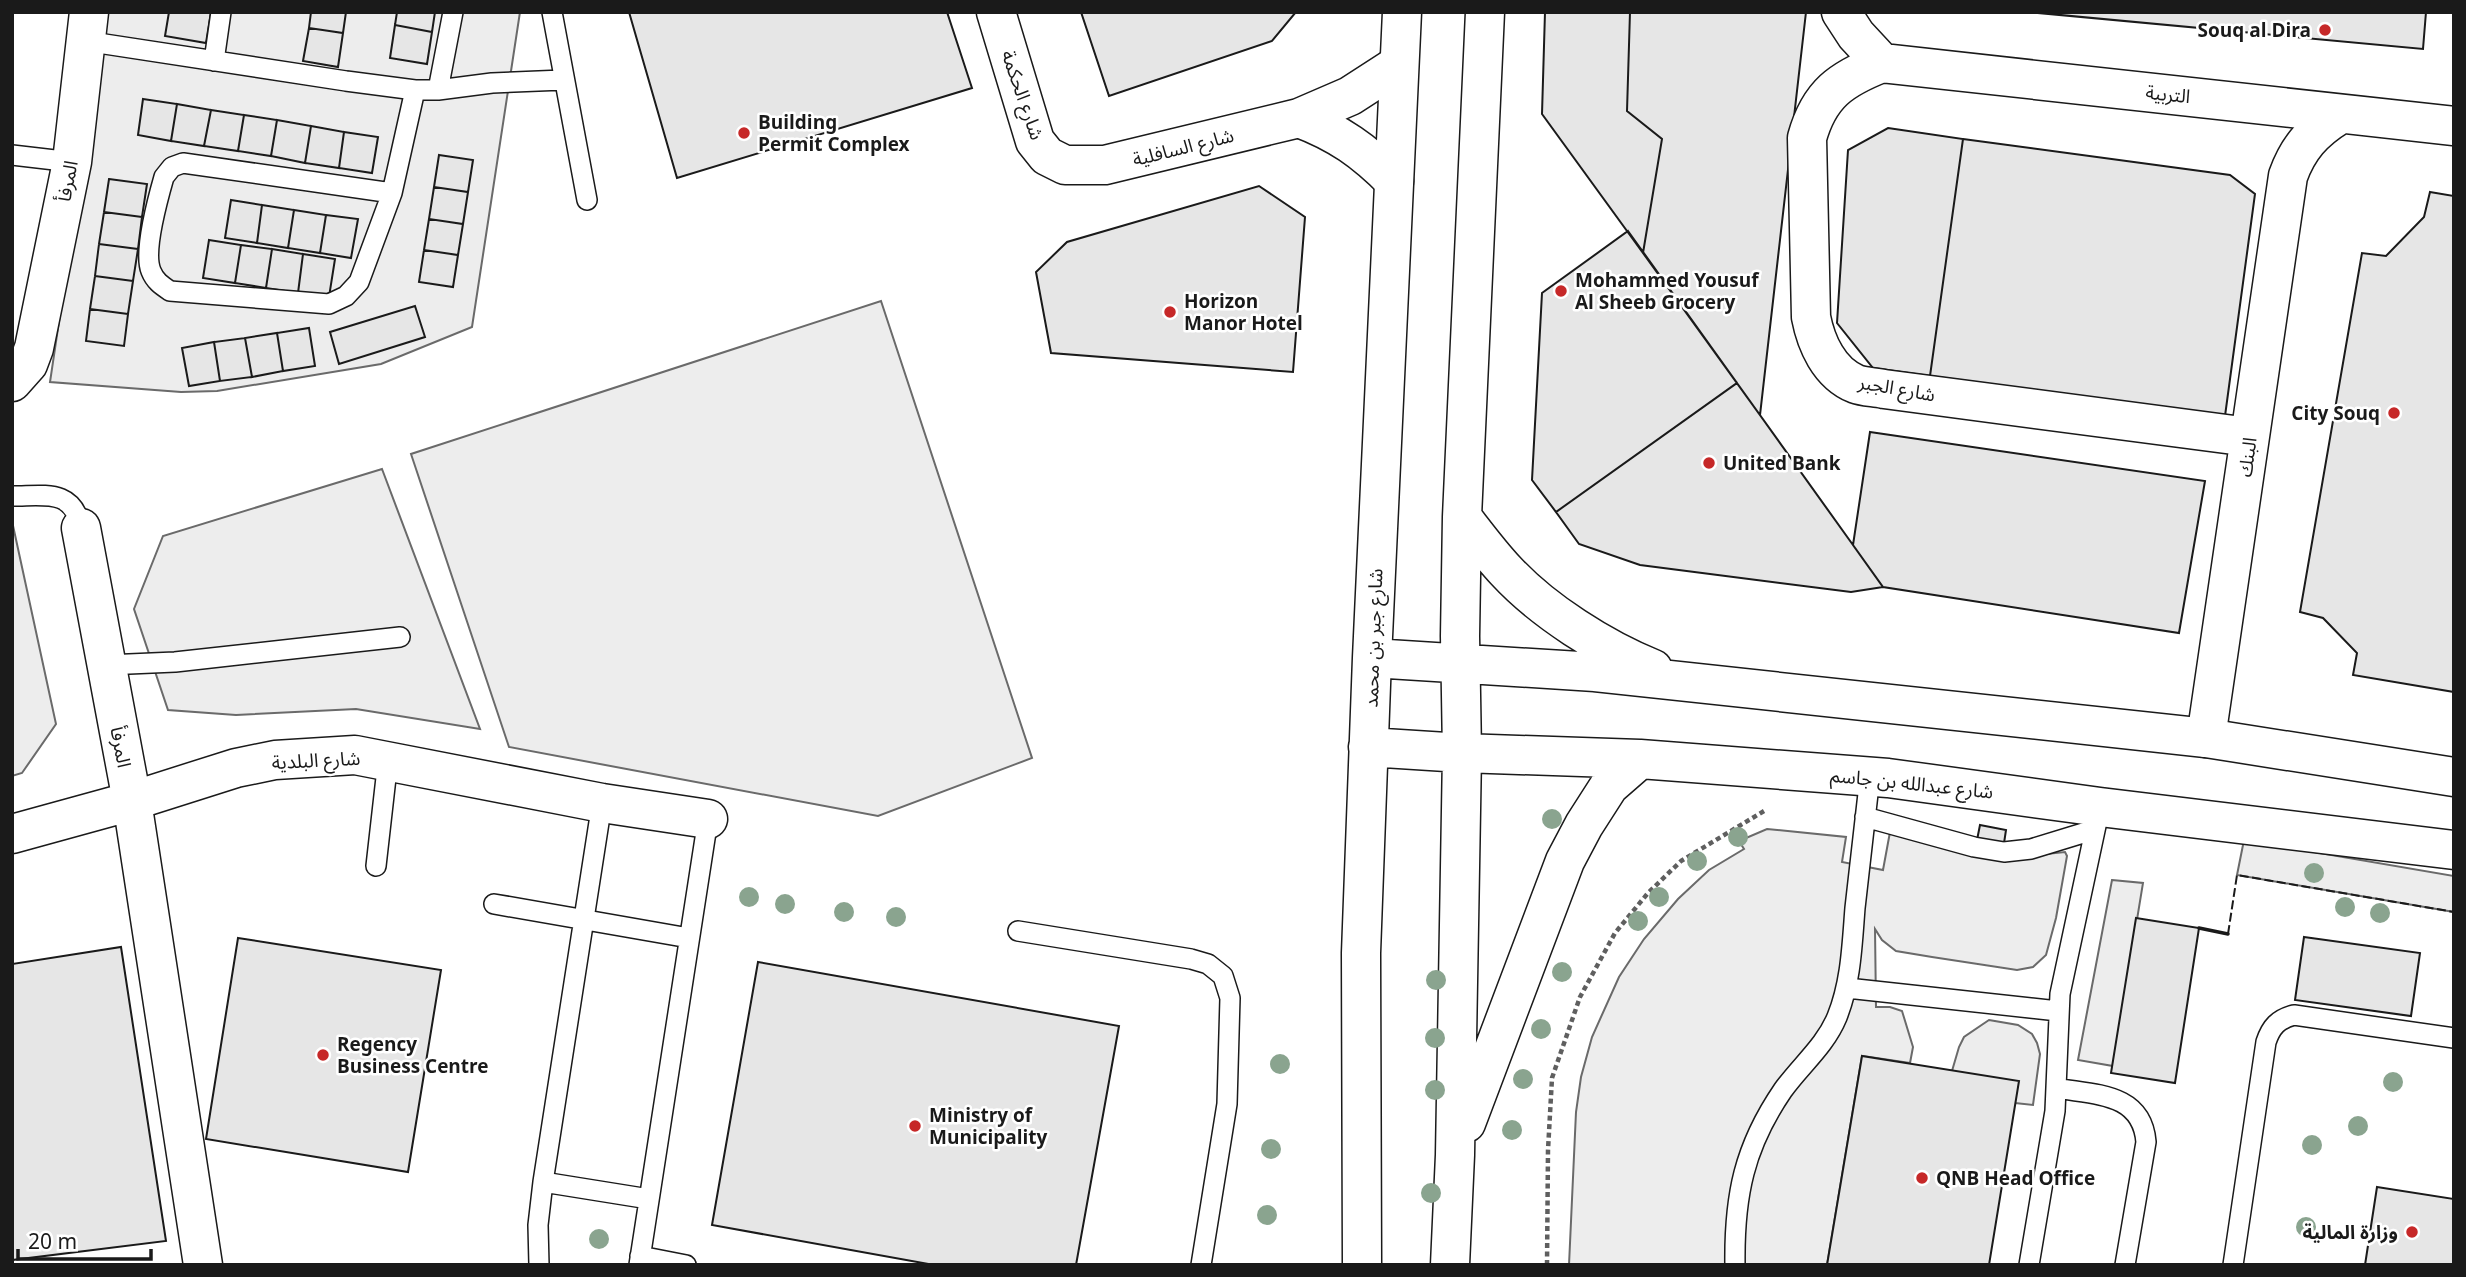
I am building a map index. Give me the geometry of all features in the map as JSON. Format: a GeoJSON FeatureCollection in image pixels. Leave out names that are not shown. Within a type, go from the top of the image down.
{"type":"FeatureCollection","features":[{"type":"Feature","properties":{"kind":"street","name":"شارع الحكمة"},"geometry":{"type":"LineString","coordinates":[[996,12],[1035,141],[1047,156],[1065,165]]}},
{"type":"Feature","properties":{"kind":"street","name":"شارع جبر بن محمد"},"geometry":{"type":"LineString","coordinates":[[1362,1265],[1361,953],[1402,12]]}},
{"type":"Feature","properties":{"kind":"street"},"geometry":{"type":"LineString","coordinates":[[1450,1265],[1455,1155],[1462,754],[1462,517],[1485,12]]}},
{"type":"Feature","properties":{"kind":"street"},"geometry":{"type":"LineString","coordinates":[[1841,12],[1856,36],[1882,64]]}},
{"type":"Feature","properties":{"kind":"street","name":"المرفأ"},"geometry":{"type":"LineString","coordinates":[[12,382],[27,364],[33,348],[72,162],[87,27]]}},
{"type":"Feature","properties":{"kind":"street","name":"التربية"},"geometry":{"type":"LineString","coordinates":[[1882,64],[2454,126]]}},
{"type":"Feature","properties":{"kind":"street","name":"شارع الجبر"},"geometry":{"type":"LineString","coordinates":[[1882,64],[1854,75],[1838,87],[1813,116],[1807,138],[1811,317],[1815,337],[1836,369],[1856,384],[1884,389],[2249,437]]}},
{"type":"Feature","properties":{"kind":"street","name":"شارع السافلية"},"geometry":{"type":"LineString","coordinates":[[1065,165],[1105,165],[1300,118],[1350,96],[1398,65]]}},
{"type":"Feature","properties":{"kind":"street","name":"البنك"},"geometry":{"type":"LineString","coordinates":[[2249,102],[2278,134],[2285,154],[2288,176]]}},
{"type":"Feature","properties":{"kind":"street","name":"البنك"},"geometry":{"type":"LineString","coordinates":[[2206,738],[2288,176],[2295,156],[2307,140],[2339,115]]}},
{"type":"Feature","properties":{"kind":"street"},"geometry":{"type":"LineString","coordinates":[[1300,118],[1351,143],[1394,181]]}},
{"type":"Feature","properties":{"kind":"street"},"geometry":{"type":"LineString","coordinates":[[1462,517],[1507,572],[1551,611],[1623,657],[1691,683]]}},
{"type":"Feature","properties":{"kind":"street","name":"المرفأ"},"geometry":{"type":"LineString","coordinates":[[81,528],[132,801],[203,1265]]}},
{"type":"Feature","properties":{"kind":"street"},"geometry":{"type":"LineString","coordinates":[[1372,658],[1595,672],[2206,738],[2454,777]]}},
{"type":"Feature","properties":{"kind":"street","name":"شارع عبدالله بن جاسم"},"geometry":{"type":"LineString","coordinates":[[1368,747],[1462,754],[1640,759],[1870,776],[1917,781],[2096,819],[2454,850]]}},
{"type":"Feature","properties":{"kind":"street","name":"شارع البلدية"},"geometry":{"type":"LineString","coordinates":[[12,834],[132,801],[236,768],[275,760],[355,755],[602,803],[708,818]]}},
{"type":"Feature","properties":{"kind":"street"},"geometry":{"type":"LineString","coordinates":[[1455,1155],[1565,860],[1609,786],[1640,759]]}},
{"type":"Feature","properties":{"kind":"lane"},"geometry":{"type":"LineString","coordinates":[[214,61],[221,12]]}},
{"type":"Feature","properties":{"kind":"lane"},"geometry":{"type":"LineString","coordinates":[[438,90],[453,12]]}},
{"type":"Feature","properties":{"kind":"lane"},"geometry":{"type":"LineString","coordinates":[[552,12],[587,200]]}},
{"type":"Feature","properties":{"kind":"lane"},"geometry":{"type":"LineString","coordinates":[[87,27],[214,61],[415,90],[563,80]]}},
{"type":"Feature","properties":{"kind":"lane"},"geometry":{"type":"LineString","coordinates":[[392,193],[183,163],[172,167],[164,177],[149,252],[150,268],[157,282],[170,291],[329,304],[346,296],[359,282],[392,193],[415,90]]}},
{"type":"Feature","properties":{"kind":"lane"},"geometry":{"type":"LineString","coordinates":[[12,155],[72,162]]}},
{"type":"Feature","properties":{"kind":"lane"},"geometry":{"type":"LineString","coordinates":[[12,496],[61,497],[72,504],[79,515],[81,528]]}},
{"type":"Feature","properties":{"kind":"lane"},"geometry":{"type":"LineString","coordinates":[[106,665],[174,662],[400,637]]}},
{"type":"Feature","properties":{"kind":"lane"},"geometry":{"type":"LineString","coordinates":[[376,866],[388,760]]}},
{"type":"Feature","properties":{"kind":"lane"},"geometry":{"type":"LineString","coordinates":[[1735,1265],[1734,1220],[1743,1173],[1760,1129],[1784,1088],[1816,1052],[1829,1032],[1847,988],[1870,776]]}},
{"type":"Feature","properties":{"kind":"lane"},"geometry":{"type":"LineString","coordinates":[[539,1265],[538,1226],[542,1182],[602,803]]}},
{"type":"Feature","properties":{"kind":"lane"},"geometry":{"type":"LineString","coordinates":[[1865,817],[1974,847],[2004,852],[2031,849],[2096,819]]}},
{"type":"Feature","properties":{"kind":"lane"},"geometry":{"type":"LineString","coordinates":[[686,1265],[640,1261],[708,818]]}},
{"type":"Feature","properties":{"kind":"lane"},"geometry":{"type":"LineString","coordinates":[[2029,1265],[2055,1111],[2060,994],[2096,819]]}},
{"type":"Feature","properties":{"kind":"lane"},"geometry":{"type":"LineString","coordinates":[[494,904],[689,938]]}},
{"type":"Feature","properties":{"kind":"lane"},"geometry":{"type":"LineString","coordinates":[[1018,931],[1191,959],[1208,964],[1223,976],[1230,998],[1227,1104],[1201,1265]]}},
{"type":"Feature","properties":{"kind":"lane"},"geometry":{"type":"LineString","coordinates":[[1847,988],[2058,1011]]}},
{"type":"Feature","properties":{"kind":"lane"},"geometry":{"type":"LineString","coordinates":[[2233,1265],[2266,1042],[2276,1024],[2294,1015],[2454,1038]]}},
{"type":"Feature","properties":{"kind":"lane"},"geometry":{"type":"LineString","coordinates":[[2056,1088],[2124,1102],[2141,1119],[2146,1142],[2125,1265]]}},
{"type":"Feature","properties":{"kind":"lane"},"geometry":{"type":"LineString","coordinates":[[542,1182],[649,1199]]}},
{"type":"Feature","properties":{"kind":"path"},"geometry":{"type":"LineString","coordinates":[[1547,1265],[1552,1078],[1580,997],[1615,933],[1648,893],[1681,861],[1749,818],[1772,808]]}},
{"type":"Feature","properties":{"kind":"shaded area"},"geometry":{"type":"Polygon","coordinates":[[[105,12],[520,12],[472,327],[381,364],[217,391],[181,392],[50,382],[105,12]]]}},
{"type":"Feature","properties":{"kind":"shaded area"},"geometry":{"type":"Polygon","coordinates":[[[881,301],[1032,758],[878,816],[509,747],[411,454],[881,301]]]}},
{"type":"Feature","properties":{"kind":"shaded area"},"geometry":{"type":"Polygon","coordinates":[[[382,469],[480,729],[356,709],[236,715],[168,710],[134,609],[163,536],[382,469]]]}},
{"type":"Feature","properties":{"kind":"shaded area"},"geometry":{"type":"Polygon","coordinates":[[[12,521],[56,724],[22,773],[12,776],[12,521]]]}},
{"type":"Feature","properties":{"kind":"shaded area"},"geometry":{"type":"Polygon","coordinates":[[[1767,829],[1846,837],[1842,862],[1883,870],[1890,832],[2027,856],[2065,852],[2067,856],[2056,918],[2046,955],[2033,967],[2017,970],[1896,951],[1882,940],[1875,929],[1876,1007],[1890,1007],[1902,1011],[1913,1047],[1910,1063],[1862,1056],[1827,1265],[1569,1265],[1576,1112],[1581,1077],[1592,1037],[1619,977],[1644,939],[1678,899],[1709,870],[1744,849],[1739,841],[1767,829]]]}},
{"type":"Feature","properties":{"kind":"shaded area"},"geometry":{"type":"Polygon","coordinates":[[[2244,840],[2454,876],[2454,912],[2237,875],[2244,840]]]}},
{"type":"Feature","properties":{"kind":"shaded area"},"geometry":{"type":"Polygon","coordinates":[[[2112,880],[2143,883],[2113,1066],[2078,1060],[2112,880]]]}},
{"type":"Feature","properties":{"kind":"shaded area"},"geometry":{"type":"Polygon","coordinates":[[[1989,1020],[2018,1025],[2032,1034],[2037,1043],[2040,1054],[2033,1105],[2015,1103],[1952,1071],[1964,1037],[1989,1020]]]}},
{"type":"Feature","properties":{"kind":"building"},"geometry":{"type":"Polygon","coordinates":[[[169,12],[211,12],[206,43],[165,36],[169,12]]]}},
{"type":"Feature","properties":{"kind":"building"},"geometry":{"type":"Polygon","coordinates":[[[311,12],[346,12],[343,33],[309,28],[311,12]]]}},
{"type":"Feature","properties":{"kind":"building"},"geometry":{"type":"Polygon","coordinates":[[[397,12],[435,12],[432,32],[395,25],[397,12]]]}},
{"type":"Feature","properties":{"kind":"building","name":"Building Permit Complex"},"geometry":{"type":"Polygon","coordinates":[[[629,12],[947,12],[972,88],[677,178],[629,12]]]}},
{"type":"Feature","properties":{"kind":"building"},"geometry":{"type":"Polygon","coordinates":[[[1081,12],[1296,12],[1272,41],[1109,96],[1081,12]]]}},
{"type":"Feature","properties":{"kind":"building"},"geometry":{"type":"Polygon","coordinates":[[[1545,12],[1630,12],[1627,111],[1662,139],[1643,253],[1542,114],[1545,12]]]}},
{"type":"Feature","properties":{"kind":"building"},"geometry":{"type":"Polygon","coordinates":[[[1630,12],[1806,12],[1760,415],[1643,253],[1662,139],[1627,111],[1630,12]]]}},
{"type":"Feature","properties":{"kind":"building","name":"Souq al Dira"},"geometry":{"type":"Polygon","coordinates":[[[2028,12],[2426,12],[2423,49],[2028,12]]]}},
{"type":"Feature","properties":{"kind":"building"},"geometry":{"type":"Polygon","coordinates":[[[395,25],[432,32],[427,64],[390,58],[395,25]]]}},
{"type":"Feature","properties":{"kind":"building"},"geometry":{"type":"Polygon","coordinates":[[[309,28],[343,33],[338,67],[303,61],[309,28]]]}},
{"type":"Feature","properties":{"kind":"building"},"geometry":{"type":"Polygon","coordinates":[[[143,99],[177,104],[171,141],[138,135],[143,99]]]}},
{"type":"Feature","properties":{"kind":"building"},"geometry":{"type":"Polygon","coordinates":[[[177,104],[211,110],[204,146],[171,141],[177,104]]]}},
{"type":"Feature","properties":{"kind":"building"},"geometry":{"type":"Polygon","coordinates":[[[211,110],[244,115],[238,151],[204,146],[211,110]]]}},
{"type":"Feature","properties":{"kind":"building"},"geometry":{"type":"Polygon","coordinates":[[[244,115],[277,120],[271,156],[238,151],[244,115]]]}},
{"type":"Feature","properties":{"kind":"building"},"geometry":{"type":"Polygon","coordinates":[[[277,120],[311,126],[305,163],[271,156],[277,120]]]}},
{"type":"Feature","properties":{"kind":"building"},"geometry":{"type":"Polygon","coordinates":[[[311,126],[344,132],[339,168],[305,163],[311,126]]]}},
{"type":"Feature","properties":{"kind":"building"},"geometry":{"type":"Polygon","coordinates":[[[1888,128],[1963,139],[1930,376],[1873,368],[1837,323],[1848,150],[1888,128]]]}},
{"type":"Feature","properties":{"kind":"building"},"geometry":{"type":"Polygon","coordinates":[[[344,132],[378,137],[372,173],[339,168],[344,132]]]}},
{"type":"Feature","properties":{"kind":"building"},"geometry":{"type":"Polygon","coordinates":[[[1963,139],[2230,175],[2255,194],[2225,416],[1930,376],[1963,139]]]}},
{"type":"Feature","properties":{"kind":"building"},"geometry":{"type":"Polygon","coordinates":[[[439,155],[473,160],[468,192],[434,187],[439,155]]]}},
{"type":"Feature","properties":{"kind":"building"},"geometry":{"type":"Polygon","coordinates":[[[109,179],[147,184],[142,217],[104,212],[109,179]]]}},
{"type":"Feature","properties":{"kind":"building","name":"Horizon Manor Hotel"},"geometry":{"type":"Polygon","coordinates":[[[1259,186],[1305,217],[1293,372],[1051,353],[1036,272],[1067,242],[1259,186]]]}},
{"type":"Feature","properties":{"kind":"building"},"geometry":{"type":"Polygon","coordinates":[[[434,187],[468,192],[463,224],[429,219],[434,187]]]}},
{"type":"Feature","properties":{"kind":"building","name":"City Souq"},"geometry":{"type":"Polygon","coordinates":[[[2430,192],[2454,196],[2454,692],[2353,675],[2357,653],[2323,618],[2300,612],[2362,253],[2386,256],[2424,217],[2430,192]]]}},
{"type":"Feature","properties":{"kind":"building"},"geometry":{"type":"Polygon","coordinates":[[[231,200],[262,205],[257,243],[225,238],[231,200]]]}},
{"type":"Feature","properties":{"kind":"building"},"geometry":{"type":"Polygon","coordinates":[[[262,205],[294,210],[288,248],[257,243],[262,205]]]}},
{"type":"Feature","properties":{"kind":"building"},"geometry":{"type":"Polygon","coordinates":[[[294,210],[326,215],[320,253],[288,248],[294,210]]]}},
{"type":"Feature","properties":{"kind":"building"},"geometry":{"type":"Polygon","coordinates":[[[104,212],[142,217],[138,249],[99,244],[104,212]]]}},
{"type":"Feature","properties":{"kind":"building"},"geometry":{"type":"Polygon","coordinates":[[[326,215],[358,219],[351,258],[320,253],[326,215]]]}},
{"type":"Feature","properties":{"kind":"building"},"geometry":{"type":"Polygon","coordinates":[[[429,219],[463,224],[458,255],[424,250],[429,219]]]}},
{"type":"Feature","properties":{"kind":"building"},"geometry":{"type":"Polygon","coordinates":[[[1628,231],[1737,383],[1556,512],[1532,480],[1542,293],[1628,231]]]}},
{"type":"Feature","properties":{"kind":"building"},"geometry":{"type":"Polygon","coordinates":[[[209,240],[241,245],[235,283],[203,278],[209,240]]]}},
{"type":"Feature","properties":{"kind":"building"},"geometry":{"type":"Polygon","coordinates":[[[99,244],[138,249],[133,281],[95,276],[99,244]]]}},
{"type":"Feature","properties":{"kind":"building"},"geometry":{"type":"Polygon","coordinates":[[[241,245],[272,249],[266,288],[235,283],[241,245]]]}},
{"type":"Feature","properties":{"kind":"building"},"geometry":{"type":"Polygon","coordinates":[[[272,249],[303,254],[298,293],[266,288],[272,249]]]}},
{"type":"Feature","properties":{"kind":"building"},"geometry":{"type":"Polygon","coordinates":[[[424,250],[458,255],[453,287],[419,282],[424,250]]]}},
{"type":"Feature","properties":{"kind":"building"},"geometry":{"type":"Polygon","coordinates":[[[303,254],[335,259],[329,297],[298,293],[303,254]]]}},
{"type":"Feature","properties":{"kind":"building"},"geometry":{"type":"Polygon","coordinates":[[[95,276],[133,281],[128,314],[90,309],[95,276]]]}},
{"type":"Feature","properties":{"kind":"building"},"geometry":{"type":"Polygon","coordinates":[[[415,306],[425,337],[339,364],[330,332],[415,306]]]}},
{"type":"Feature","properties":{"kind":"building"},"geometry":{"type":"Polygon","coordinates":[[[90,309],[128,314],[124,346],[86,341],[90,309]]]}},
{"type":"Feature","properties":{"kind":"building"},"geometry":{"type":"Polygon","coordinates":[[[309,328],[315,366],[283,371],[277,333],[309,328]]]}},
{"type":"Feature","properties":{"kind":"building"},"geometry":{"type":"Polygon","coordinates":[[[277,333],[283,371],[252,377],[245,338],[277,333]]]}},
{"type":"Feature","properties":{"kind":"building"},"geometry":{"type":"Polygon","coordinates":[[[245,338],[252,377],[220,381],[214,342],[245,338]]]}},
{"type":"Feature","properties":{"kind":"building"},"geometry":{"type":"Polygon","coordinates":[[[214,342],[220,381],[189,386],[182,348],[214,342]]]}},
{"type":"Feature","properties":{"kind":"building","name":"United Bank"},"geometry":{"type":"Polygon","coordinates":[[[1737,383],[1883,587],[1851,592],[1640,565],[1579,544],[1556,512],[1737,383]]]}},
{"type":"Feature","properties":{"kind":"building"},"geometry":{"type":"Polygon","coordinates":[[[1870,432],[2205,481],[2179,633],[1883,587],[1853,545],[1870,432]]]}},
{"type":"Feature","properties":{"kind":"building"},"geometry":{"type":"Polygon","coordinates":[[[1980,825],[2006,830],[2003,850],[1976,845],[1980,825]]]}},
{"type":"Feature","properties":{"kind":"building"},"geometry":{"type":"Polygon","coordinates":[[[2136,918],[2199,928],[2175,1083],[2111,1073],[2136,918]]]}},
{"type":"Feature","properties":{"kind":"building"},"geometry":{"type":"Polygon","coordinates":[[[2304,937],[2420,953],[2411,1016],[2295,1000],[2304,937]]]}},
{"type":"Feature","properties":{"kind":"building","name":"Regency Business Centre"},"geometry":{"type":"Polygon","coordinates":[[[238,938],[441,970],[408,1172],[206,1139],[238,938]]]}},
{"type":"Feature","properties":{"kind":"building"},"geometry":{"type":"Polygon","coordinates":[[[121,947],[166,1241],[12,1260],[12,964],[121,947]]]}},
{"type":"Feature","properties":{"kind":"building","name":"Ministry of Municipality"},"geometry":{"type":"Polygon","coordinates":[[[758,962],[1119,1026],[1076,1265],[934,1265],[712,1225],[758,962]]]}},
{"type":"Feature","properties":{"kind":"building","name":"QNB Head Office"},"geometry":{"type":"Polygon","coordinates":[[[1862,1056],[2019,1081],[1989,1265],[1827,1265],[1862,1056]]]}},
{"type":"Feature","properties":{"kind":"building","name":"وزارة المالية"},"geometry":{"type":"Polygon","coordinates":[[[2377,1187],[2454,1199],[2454,1265],[2365,1265],[2377,1187]]]}},
{"type":"Feature","properties":{"kind":"fence"},"geometry":{"type":"LineString","coordinates":[[2228,934],[2237,875],[2454,912]]}},
{"type":"Feature","properties":{"kind":"wall"},"geometry":{"type":"LineString","coordinates":[[2199,928],[2228,934]]}},
{"type":"Feature","properties":{"kind":"place","name":"Souq al Dira"},"geometry":{"type":"Point","coordinates":[2325,30]}},
{"type":"Feature","properties":{"kind":"place","name":"Building Permit Complex"},"geometry":{"type":"Point","coordinates":[744,133]}},
{"type":"Feature","properties":{"kind":"place","name":"Mohammed Yousuf Al Sheeb Grocery"},"geometry":{"type":"Point","coordinates":[1561,291]}},
{"type":"Feature","properties":{"kind":"place","name":"Horizon Manor Hotel"},"geometry":{"type":"Point","coordinates":[1170,312]}},
{"type":"Feature","properties":{"kind":"place","name":"City Souq"},"geometry":{"type":"Point","coordinates":[2394,413]}},
{"type":"Feature","properties":{"kind":"place","name":"United Bank"},"geometry":{"type":"Point","coordinates":[1709,463]}},
{"type":"Feature","properties":{"kind":"place","name":"Regency Business Centre"},"geometry":{"type":"Point","coordinates":[323,1055]}},
{"type":"Feature","properties":{"kind":"place","name":"Ministry of Municipality"},"geometry":{"type":"Point","coordinates":[915,1126]}},
{"type":"Feature","properties":{"kind":"place","name":"QNB Head Office"},"geometry":{"type":"Point","coordinates":[1922,1178]}},
{"type":"Feature","properties":{"kind":"place","name":"وزارة المالية"},"geometry":{"type":"Point","coordinates":[2412,1232]}}]}
